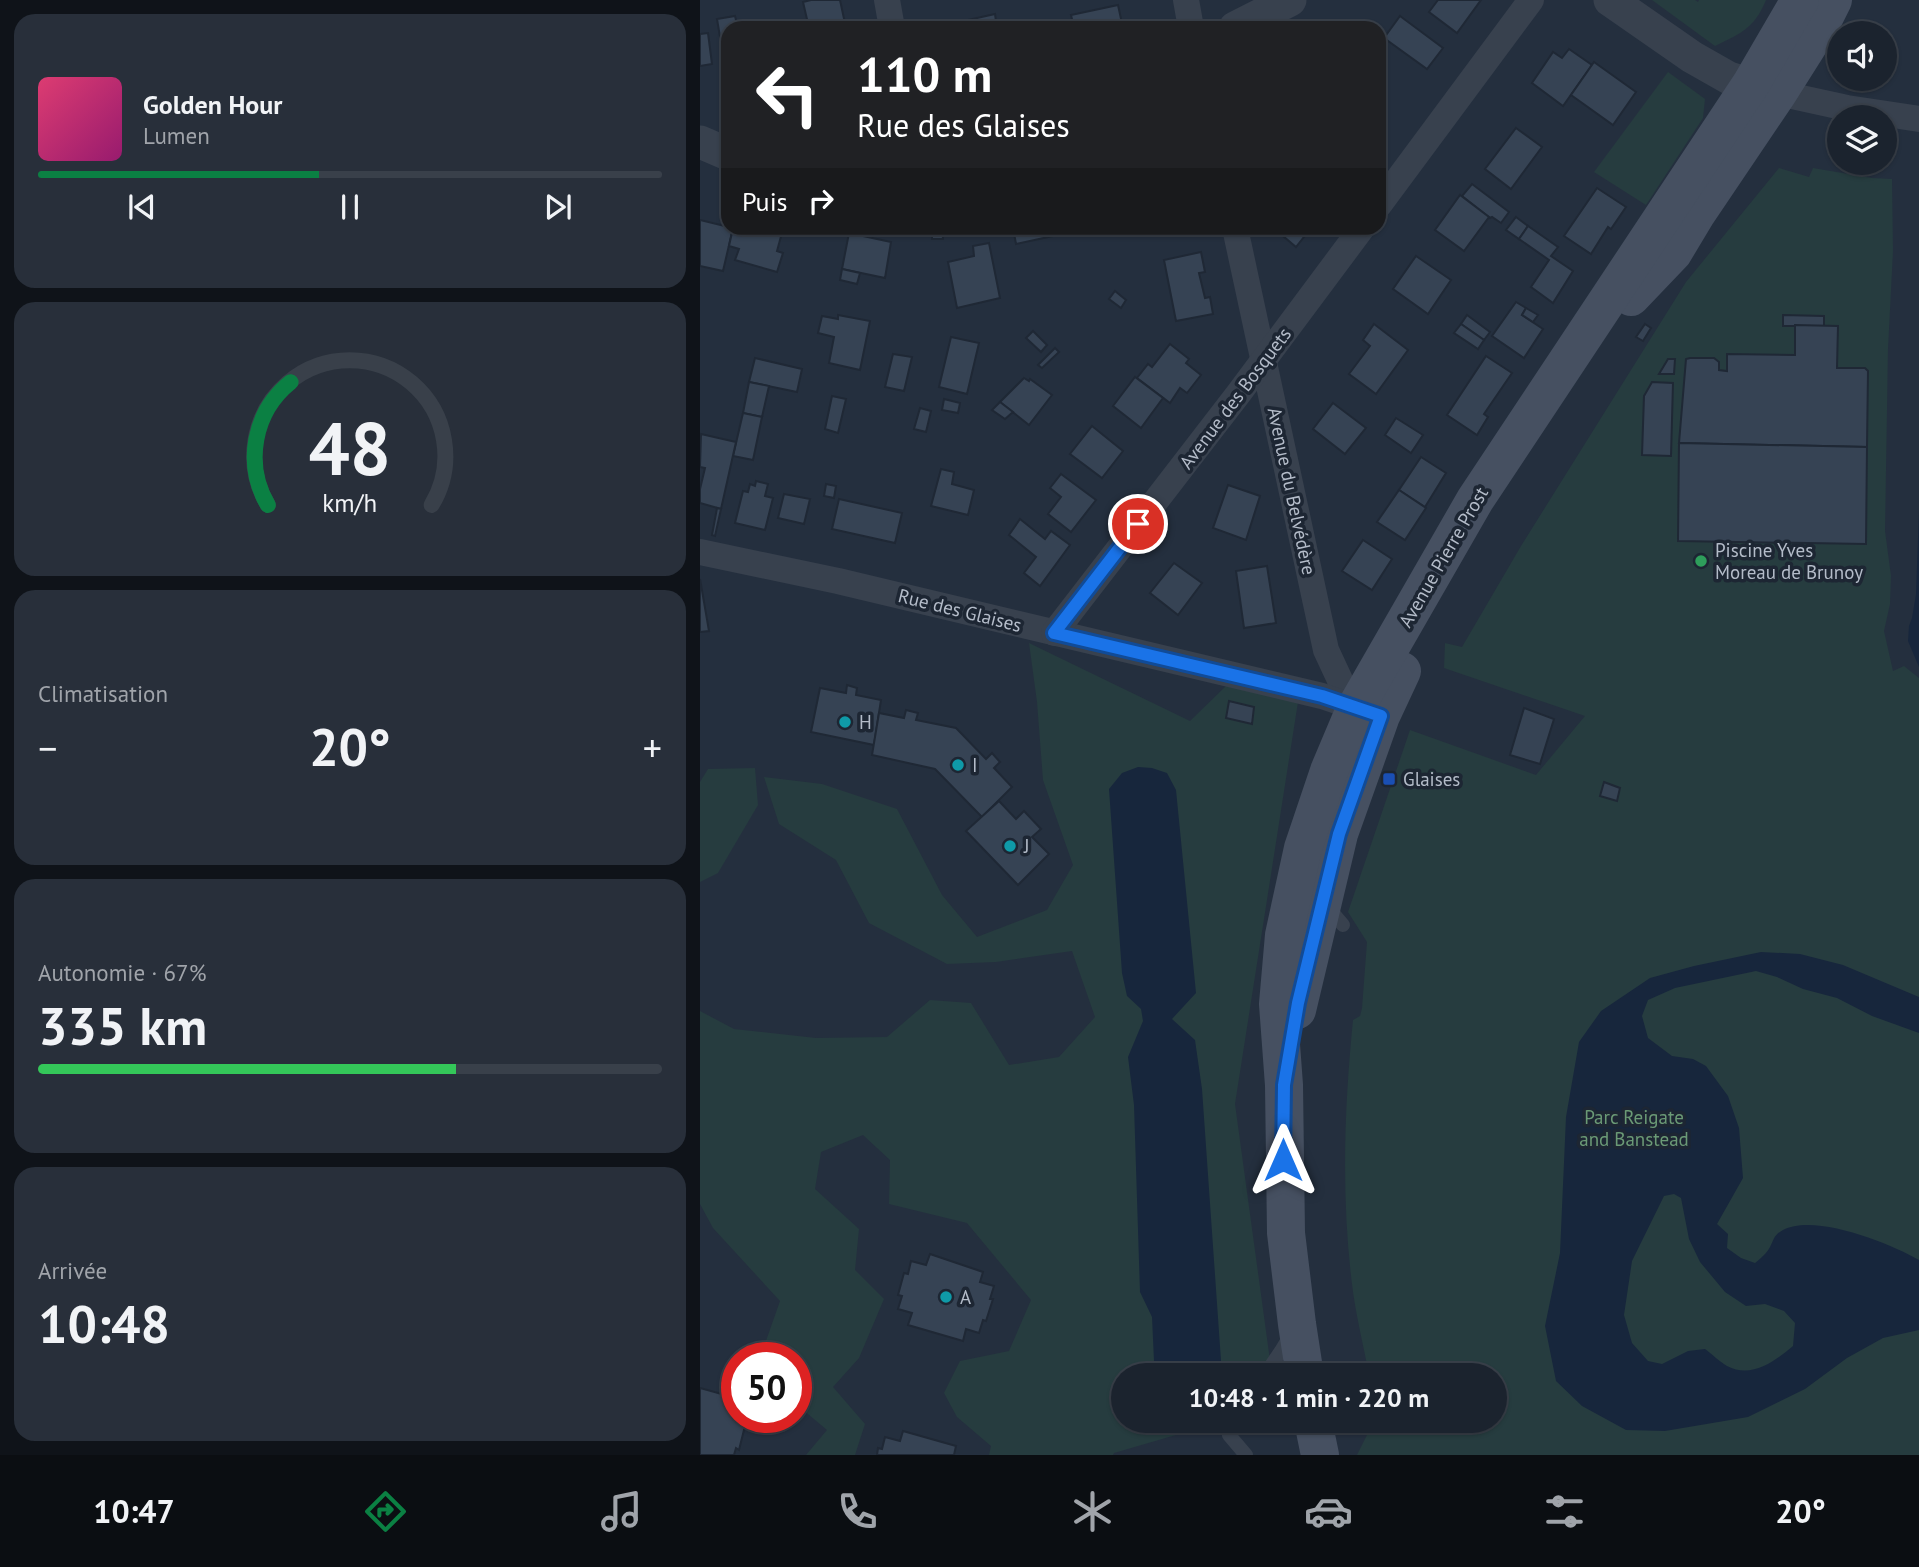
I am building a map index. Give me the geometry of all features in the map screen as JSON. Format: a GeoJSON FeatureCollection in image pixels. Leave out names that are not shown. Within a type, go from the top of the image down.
{"type":"FeatureCollection","features":[{"type":"Feature","properties":{"kind":"main road"},"geometry":{"type":"LineString","coordinates":[[1765,89],[1800,0]]}},
{"type":"Feature","properties":{"kind":"main road"},"geometry":{"type":"LineString","coordinates":[[1765,89],[1819,28],[1833,0]]}},
{"type":"Feature","properties":{"kind":"main road","name":"Avenue Pierre Prost"},"geometry":{"type":"LineString","coordinates":[[1303,1363],[1286,1233],[1284,1085],[1278,1004],[1284,935],[1303,848],[1329,771],[1368,711],[1475,500],[1765,89]]}},
{"type":"Feature","properties":{"kind":"main road","name":"Avenue Pierre Prost"},"geometry":{"type":"LineString","coordinates":[[1284,1085],[1298,1003],[1332,917],[1339,834],[1368,711]]}},
{"type":"Feature","properties":{"kind":"main road"},"geometry":{"type":"LineString","coordinates":[[1315,1433],[1320,1455]]}},
{"type":"Feature","properties":{"kind":"street"},"geometry":{"type":"LineString","coordinates":[[887,0],[891,21]]}},
{"type":"Feature","properties":{"kind":"street"},"geometry":{"type":"LineString","coordinates":[[1186,0],[1190,21]]}},
{"type":"Feature","properties":{"kind":"street"},"geometry":{"type":"LineString","coordinates":[[1249,21],[1290,0]]}},
{"type":"Feature","properties":{"kind":"street"},"geometry":{"type":"LineString","coordinates":[[1386,196],[1531,0]]}},
{"type":"Feature","properties":{"kind":"street"},"geometry":{"type":"LineString","coordinates":[[1610,0],[1692,57],[1729,78],[1847,108],[1915,119]]}},
{"type":"Feature","properties":{"kind":"street"},"geometry":{"type":"LineString","coordinates":[[700,142],[721,151]]}},
{"type":"Feature","properties":{"kind":"street","name":"Avenue du Belvédère"},"geometry":{"type":"LineString","coordinates":[[1237,235],[1326,650],[1346,693],[1368,711]]}},
{"type":"Feature","properties":{"kind":"street","name":"Avenue des Bosquets"},"geometry":{"type":"LineString","coordinates":[[1054,633],[1357,235]]}},
{"type":"Feature","properties":{"kind":"street","name":"Rue des Glaises"},"geometry":{"type":"LineString","coordinates":[[700,552],[838,581],[1322,696],[1368,711]]}},
{"type":"Feature","properties":{"kind":"lane"},"geometry":{"type":"LineString","coordinates":[[1284,935],[1332,917]]}},
{"type":"Feature","properties":{"kind":"lane"},"geometry":{"type":"LineString","coordinates":[[1273,1363],[1297,1324]]}},
{"type":"Feature","properties":{"kind":"lane"},"geometry":{"type":"LineString","coordinates":[[1230,1433],[1246,1455]]}},
{"type":"Feature","properties":{"kind":"green space"},"geometry":{"type":"Polygon","coordinates":[[[1652,0],[1766,0],[1751,24],[1715,46],[1652,0]]]}},
{"type":"Feature","properties":{"kind":"green space"},"geometry":{"type":"Polygon","coordinates":[[[1668,72],[1705,99],[1703,118],[1646,205],[1594,172],[1668,72]]]}},
{"type":"Feature","properties":{"kind":"green space","name":"Parc Reigate and Banstead"},"geometry":{"type":"Polygon","coordinates":[[[1779,168],[1809,177],[1813,168],[1827,170],[1827,175],[1892,179],[1893,251],[1888,349],[1885,531],[1891,576],[1890,604],[1884,631],[1893,671],[1904,666],[1919,678],[1919,1455],[1357,1455],[1368,1433],[1507,1433],[1507,1363],[1367,1363],[1349,1258],[1345,1156],[1353,1020],[1360,1016],[1362,1008],[1367,942],[1348,912],[1410,730],[1536,775],[1585,716],[1444,668],[1445,643],[1462,647],[1521,546],[1686,282],[1779,168]]]}},
{"type":"Feature","properties":{"kind":"green space"},"geometry":{"type":"Polygon","coordinates":[[[1029,643],[1190,721],[1226,686],[1298,702],[1235,1104],[1270,1363],[1111,1363],[1111,1433],[1183,1433],[1113,1455],[989,1455],[991,1446],[957,1417],[944,1393],[960,1361],[1009,1351],[1031,1300],[967,1223],[889,1204],[890,1160],[863,1135],[821,1152],[815,1189],[859,1229],[855,1270],[884,1299],[859,1358],[833,1387],[865,1424],[855,1455],[806,1455],[827,1430],[812,1417],[812,1342],[766,1342],[780,1301],[713,1228],[700,1204],[700,1011],[734,1029],[816,1038],[887,1037],[930,1000],[971,1003],[1009,1065],[1059,1057],[1095,1017],[1072,951],[996,962],[947,964],[869,923],[836,860],[779,824],[764,777],[822,784],[897,809],[942,895],[977,937],[1047,910],[1073,865],[1043,780],[1029,643]]]}},
{"type":"Feature","properties":{"kind":"green space"},"geometry":{"type":"Polygon","coordinates":[[[755,768],[758,805],[718,873],[700,882],[700,782],[708,769],[755,768]]]}},
{"type":"Feature","properties":{"kind":"water"},"geometry":{"type":"Polygon","coordinates":[[[1919,510],[1919,667],[1908,641],[1916,594],[1919,510]]]}},
{"type":"Feature","properties":{"kind":"water"},"geometry":{"type":"Polygon","coordinates":[[[1138,767],[1152,768],[1167,773],[1176,790],[1196,993],[1172,1019],[1195,1040],[1202,1089],[1221,1363],[1154,1361],[1152,1317],[1140,1292],[1134,1105],[1128,1057],[1143,1021],[1141,1009],[1127,996],[1122,973],[1109,789],[1122,773],[1138,767]]]}},
{"type":"Feature","properties":{"kind":"water"},"geometry":{"type":"Polygon","coordinates":[[[1761,952],[1800,954],[1843,965],[1919,997],[1919,1033],[1872,1016],[1837,998],[1803,989],[1756,971],[1675,988],[1648,1000],[1642,1016],[1648,1038],[1672,1056],[1693,1059],[1706,1066],[1728,1096],[1739,1128],[1743,1178],[1717,1224],[1728,1234],[1727,1248],[1741,1258],[1755,1263],[1783,1230],[1813,1225],[1852,1232],[1890,1246],[1919,1260],[1919,1330],[1883,1338],[1847,1358],[1805,1389],[1748,1417],[1665,1431],[1626,1430],[1582,1406],[1556,1381],[1545,1326],[1560,1253],[1566,1117],[1579,1042],[1601,1011],[1650,978],[1761,952]],[[1674,1194],[1664,1196],[1632,1261],[1624,1315],[1632,1343],[1648,1361],[1662,1364],[1688,1351],[1705,1349],[1724,1364],[1736,1369],[1754,1369],[1771,1362],[1793,1346],[1795,1323],[1784,1311],[1765,1304],[1746,1306],[1725,1292],[1700,1262],[1689,1239],[1681,1198],[1674,1194]]]}},
{"type":"Feature","properties":{"kind":"building"},"geometry":{"type":"Polygon","coordinates":[[[840,0],[844,21],[807,21],[803,2],[840,0]]]}},
{"type":"Feature","properties":{"kind":"building"},"geometry":{"type":"Polygon","coordinates":[[[1438,0],[1481,0],[1457,33],[1429,12],[1438,0]]]}},
{"type":"Feature","properties":{"kind":"building"},"geometry":{"type":"Polygon","coordinates":[[[1118,5],[1121,21],[1072,21],[1071,15],[1118,5]]]}},
{"type":"Feature","properties":{"kind":"building"},"geometry":{"type":"Polygon","coordinates":[[[995,14],[996,21],[964,21],[995,14]]]}},
{"type":"Feature","properties":{"kind":"building"},"geometry":{"type":"Polygon","coordinates":[[[735,16],[736,21],[721,21],[721,43],[717,19],[735,16]]]}},
{"type":"Feature","properties":{"kind":"building"},"geometry":{"type":"Polygon","coordinates":[[[1400,16],[1443,48],[1427,69],[1386,39],[1386,35],[1400,16]]]}},
{"type":"Feature","properties":{"kind":"building"},"geometry":{"type":"Polygon","coordinates":[[[708,33],[712,64],[700,66],[700,34],[708,33]]]}},
{"type":"Feature","properties":{"kind":"building"},"geometry":{"type":"Polygon","coordinates":[[[1569,49],[1592,65],[1563,106],[1532,83],[1553,52],[1562,58],[1569,49]]]}},
{"type":"Feature","properties":{"kind":"building"},"geometry":{"type":"Polygon","coordinates":[[[1594,62],[1636,92],[1613,125],[1571,95],[1594,62]]]}},
{"type":"Feature","properties":{"kind":"building"},"geometry":{"type":"Polygon","coordinates":[[[1516,128],[1542,147],[1511,189],[1485,169],[1516,128]]]}},
{"type":"Feature","properties":{"kind":"building"},"geometry":{"type":"Polygon","coordinates":[[[1472,184],[1509,212],[1501,223],[1490,218],[1462,196],[1472,184]]]}},
{"type":"Feature","properties":{"kind":"building"},"geometry":{"type":"Polygon","coordinates":[[[1597,188],[1626,207],[1611,229],[1608,227],[1591,254],[1564,236],[1597,188]]]}},
{"type":"Feature","properties":{"kind":"building"},"geometry":{"type":"Polygon","coordinates":[[[1460,195],[1489,217],[1464,251],[1435,230],[1460,195]]]}},
{"type":"Feature","properties":{"kind":"building"},"geometry":{"type":"Polygon","coordinates":[[[1516,217],[1528,226],[1519,239],[1506,230],[1516,217]]]}},
{"type":"Feature","properties":{"kind":"building"},"geometry":{"type":"Polygon","coordinates":[[[700,220],[721,225],[721,235],[731,235],[723,271],[700,266],[700,220]]]}},
{"type":"Feature","properties":{"kind":"building"},"geometry":{"type":"Polygon","coordinates":[[[1528,226],[1558,247],[1551,256],[1573,271],[1553,303],[1531,287],[1549,260],[1519,239],[1528,226]]]}},
{"type":"Feature","properties":{"kind":"building"},"geometry":{"type":"Polygon","coordinates":[[[731,235],[781,235],[777,251],[783,253],[777,272],[735,260],[739,249],[729,246],[731,235]]]}},
{"type":"Feature","properties":{"kind":"building"},"geometry":{"type":"Polygon","coordinates":[[[849,235],[891,242],[885,278],[842,269],[849,235]]]}},
{"type":"Feature","properties":{"kind":"building"},"geometry":{"type":"Polygon","coordinates":[[[932,235],[943,235],[943,239],[932,239],[932,235]]]}},
{"type":"Feature","properties":{"kind":"building"},"geometry":{"type":"Polygon","coordinates":[[[1014,235],[1053,236],[1016,244],[1014,235]]]}},
{"type":"Feature","properties":{"kind":"building"},"geometry":{"type":"Polygon","coordinates":[[[1284,235],[1305,235],[1296,247],[1284,235]]]}},
{"type":"Feature","properties":{"kind":"building"},"geometry":{"type":"Polygon","coordinates":[[[989,243],[1000,298],[957,308],[948,262],[974,256],[973,246],[989,243]]]}},
{"type":"Feature","properties":{"kind":"building"},"geometry":{"type":"Polygon","coordinates":[[[1201,252],[1205,272],[1199,273],[1205,298],[1210,297],[1213,314],[1176,321],[1164,260],[1201,252]]]}},
{"type":"Feature","properties":{"kind":"building"},"geometry":{"type":"Polygon","coordinates":[[[1416,256],[1451,280],[1428,314],[1393,289],[1416,256]]]}},
{"type":"Feature","properties":{"kind":"building"},"geometry":{"type":"Polygon","coordinates":[[[842,269],[860,273],[857,284],[840,280],[842,269]]]}},
{"type":"Feature","properties":{"kind":"building"},"geometry":{"type":"Polygon","coordinates":[[[1115,291],[1126,300],[1121,308],[1109,299],[1115,291]]]}},
{"type":"Feature","properties":{"kind":"building"},"geometry":{"type":"Polygon","coordinates":[[[1516,302],[1526,308],[1522,315],[1543,329],[1524,358],[1492,336],[1516,302]]]}},
{"type":"Feature","properties":{"kind":"building"},"geometry":{"type":"Polygon","coordinates":[[[1526,308],[1538,315],[1533,322],[1522,315],[1526,308]]]}},
{"type":"Feature","properties":{"kind":"building"},"geometry":{"type":"Polygon","coordinates":[[[838,315],[870,321],[860,370],[829,363],[834,337],[818,333],[822,316],[838,319],[838,315]]]}},
{"type":"Feature","properties":{"kind":"building"},"geometry":{"type":"Polygon","coordinates":[[[1467,315],[1490,332],[1484,340],[1461,324],[1467,315]]]}},
{"type":"Feature","properties":{"kind":"building"},"geometry":{"type":"Polygon","coordinates":[[[1783,315],[1824,316],[1824,326],[1783,326],[1783,315]]]}},
{"type":"Feature","properties":{"kind":"building"},"geometry":{"type":"Polygon","coordinates":[[[1374,324],[1408,350],[1376,394],[1349,374],[1370,346],[1363,340],[1374,324]]]}},
{"type":"Feature","properties":{"kind":"building"},"geometry":{"type":"Polygon","coordinates":[[[1461,324],[1484,340],[1478,349],[1454,333],[1461,324]]]}},
{"type":"Feature","properties":{"kind":"building"},"geometry":{"type":"Polygon","coordinates":[[[1645,324],[1651,328],[1643,341],[1636,337],[1645,324]]]}},
{"type":"Feature","properties":{"kind":"building"},"geometry":{"type":"Polygon","coordinates":[[[1795,325],[1838,326],[1837,368],[1865,368],[1868,371],[1867,447],[1679,443],[1686,359],[1714,358],[1719,362],[1719,370],[1727,371],[1727,354],[1795,355],[1795,325]]]}},
{"type":"Feature","properties":{"kind":"building"},"geometry":{"type":"Polygon","coordinates":[[[1033,331],[1047,345],[1041,352],[1026,338],[1033,331]]]}},
{"type":"Feature","properties":{"kind":"building"},"geometry":{"type":"Polygon","coordinates":[[[951,337],[979,343],[967,394],[939,387],[951,337]]]}},
{"type":"Feature","properties":{"kind":"building"},"geometry":{"type":"Polygon","coordinates":[[[1170,344],[1189,359],[1186,363],[1201,375],[1187,393],[1180,388],[1170,403],[1137,378],[1148,364],[1152,367],[1170,344]]]}},
{"type":"Feature","properties":{"kind":"building"},"geometry":{"type":"Polygon","coordinates":[[[1055,348],[1059,352],[1042,368],[1038,365],[1055,348]]]}},
{"type":"Feature","properties":{"kind":"building"},"geometry":{"type":"Polygon","coordinates":[[[893,354],[912,357],[904,391],[885,387],[893,354]]]}},
{"type":"Feature","properties":{"kind":"building"},"geometry":{"type":"Polygon","coordinates":[[[1486,356],[1512,373],[1484,414],[1488,417],[1477,435],[1447,415],[1486,356]]]}},
{"type":"Feature","properties":{"kind":"building"},"geometry":{"type":"Polygon","coordinates":[[[755,358],[802,369],[797,392],[749,382],[755,358]]]}},
{"type":"Feature","properties":{"kind":"building"},"geometry":{"type":"Polygon","coordinates":[[[1668,359],[1675,359],[1674,374],[1659,374],[1668,359]]]}},
{"type":"Feature","properties":{"kind":"building"},"geometry":{"type":"Polygon","coordinates":[[[1135,377],[1163,398],[1141,428],[1113,406],[1135,377]]]}},
{"type":"Feature","properties":{"kind":"building"},"geometry":{"type":"Polygon","coordinates":[[[1024,378],[1029,381],[1030,379],[1052,395],[1029,425],[1000,402],[1024,378]]]}},
{"type":"Feature","properties":{"kind":"building"},"geometry":{"type":"Polygon","coordinates":[[[749,382],[769,386],[762,417],[743,413],[749,382]]]}},
{"type":"Feature","properties":{"kind":"building"},"geometry":{"type":"Polygon","coordinates":[[[1652,382],[1673,383],[1671,456],[1642,455],[1644,396],[1652,382]]]}},
{"type":"Feature","properties":{"kind":"building"},"geometry":{"type":"Polygon","coordinates":[[[832,396],[846,399],[838,433],[825,429],[832,396]]]}},
{"type":"Feature","properties":{"kind":"building"},"geometry":{"type":"Polygon","coordinates":[[[944,399],[960,403],[958,413],[942,410],[944,399]]]}},
{"type":"Feature","properties":{"kind":"building"},"geometry":{"type":"Polygon","coordinates":[[[1000,402],[1013,412],[1005,419],[992,410],[1000,402]]]}},
{"type":"Feature","properties":{"kind":"building"},"geometry":{"type":"Polygon","coordinates":[[[1333,403],[1366,428],[1345,454],[1313,429],[1333,403]]]}},
{"type":"Feature","properties":{"kind":"building"},"geometry":{"type":"Polygon","coordinates":[[[920,408],[931,411],[926,432],[914,429],[920,408]]]}},
{"type":"Feature","properties":{"kind":"building"},"geometry":{"type":"Polygon","coordinates":[[[743,413],[762,417],[753,460],[733,456],[743,413]]]}},
{"type":"Feature","properties":{"kind":"building"},"geometry":{"type":"Polygon","coordinates":[[[1396,418],[1423,435],[1411,453],[1385,435],[1396,418]]]}},
{"type":"Feature","properties":{"kind":"building"},"geometry":{"type":"Polygon","coordinates":[[[1092,426],[1123,451],[1102,478],[1070,454],[1092,426]]]}},
{"type":"Feature","properties":{"kind":"building"},"geometry":{"type":"Polygon","coordinates":[[[701,434],[736,442],[721,509],[700,503],[705,468],[700,467],[701,434]]]}},
{"type":"Feature","properties":{"kind":"building"},"geometry":{"type":"Polygon","coordinates":[[[1679,443],[1867,447],[1866,544],[1678,541],[1679,443]]]}},
{"type":"Feature","properties":{"kind":"building"},"geometry":{"type":"Polygon","coordinates":[[[1421,457],[1446,473],[1425,507],[1399,490],[1421,457]]]}},
{"type":"Feature","properties":{"kind":"building"},"geometry":{"type":"Polygon","coordinates":[[[941,469],[954,472],[952,484],[974,490],[968,515],[931,506],[941,469]]]}},
{"type":"Feature","properties":{"kind":"building"},"geometry":{"type":"Polygon","coordinates":[[[1061,474],[1096,500],[1071,532],[1048,514],[1061,497],[1050,488],[1061,474]]]}},
{"type":"Feature","properties":{"kind":"building"},"geometry":{"type":"Polygon","coordinates":[[[756,481],[768,484],[765,496],[773,498],[765,530],[735,523],[743,491],[748,492],[750,484],[755,486],[756,481]]]}},
{"type":"Feature","properties":{"kind":"building"},"geometry":{"type":"Polygon","coordinates":[[[826,484],[836,486],[834,498],[824,496],[826,484]]]}},
{"type":"Feature","properties":{"kind":"building"},"geometry":{"type":"Polygon","coordinates":[[[1228,485],[1260,496],[1246,540],[1213,528],[1228,485]]]}},
{"type":"Feature","properties":{"kind":"building"},"geometry":{"type":"Polygon","coordinates":[[[1399,490],[1426,508],[1405,540],[1377,522],[1399,490]]]}},
{"type":"Feature","properties":{"kind":"building"},"geometry":{"type":"Polygon","coordinates":[[[784,494],[810,499],[804,524],[778,518],[784,494]]]}},
{"type":"Feature","properties":{"kind":"building"},"geometry":{"type":"Polygon","coordinates":[[[839,499],[902,513],[895,543],[832,529],[839,499]]]}},
{"type":"Feature","properties":{"kind":"building"},"geometry":{"type":"Polygon","coordinates":[[[717,508],[721,509],[715,536],[712,535],[717,508]]]}},
{"type":"Feature","properties":{"kind":"building"},"geometry":{"type":"Polygon","coordinates":[[[1020,519],[1045,539],[1051,531],[1070,545],[1040,586],[1024,573],[1036,557],[1009,535],[1020,519]]]}},
{"type":"Feature","properties":{"kind":"building"},"geometry":{"type":"Polygon","coordinates":[[[1363,540],[1392,559],[1372,590],[1342,571],[1363,540]]]}},
{"type":"Feature","properties":{"kind":"building"},"geometry":{"type":"Polygon","coordinates":[[[1174,563],[1202,583],[1178,615],[1150,593],[1174,563]]]}},
{"type":"Feature","properties":{"kind":"building"},"geometry":{"type":"Polygon","coordinates":[[[1267,566],[1276,623],[1244,628],[1236,571],[1267,566]]]}},
{"type":"Feature","properties":{"kind":"building"},"geometry":{"type":"Polygon","coordinates":[[[700,579],[709,631],[700,632],[700,579]]]}},
{"type":"Feature","properties":{"kind":"building","name":"H"},"geometry":{"type":"Polygon","coordinates":[[[847,685],[857,688],[856,695],[881,700],[874,745],[811,732],[820,688],[846,693],[847,685]]]}},
{"type":"Feature","properties":{"kind":"building"},"geometry":{"type":"Polygon","coordinates":[[[1229,701],[1254,707],[1252,724],[1226,718],[1229,701]]]}},
{"type":"Feature","properties":{"kind":"building"},"geometry":{"type":"Polygon","coordinates":[[[1524,708],[1554,719],[1540,764],[1510,755],[1524,708]]]}},
{"type":"Feature","properties":{"kind":"building","name":"I"},"geometry":{"type":"Polygon","coordinates":[[[906,710],[918,713],[916,720],[956,728],[986,759],[992,753],[1000,762],[994,768],[1012,787],[982,817],[935,769],[872,755],[879,713],[904,718],[906,710]]]}},
{"type":"Feature","properties":{"kind":"building"},"geometry":{"type":"Polygon","coordinates":[[[1604,782],[1620,788],[1617,801],[1600,796],[1604,782]]]}},
{"type":"Feature","properties":{"kind":"building","name":"J"},"geometry":{"type":"Polygon","coordinates":[[[999,801],[1016,819],[1024,811],[1041,829],[1032,837],[1049,854],[1018,885],[966,831],[999,801]]]}},
{"type":"Feature","properties":{"kind":"building","name":"A"},"geometry":{"type":"Polygon","coordinates":[[[930,1254],[983,1272],[980,1282],[994,1286],[986,1321],[983,1320],[979,1333],[966,1329],[963,1341],[908,1325],[912,1313],[898,1309],[902,1296],[898,1295],[904,1273],[908,1274],[911,1261],[926,1265],[930,1254]]]}},
{"type":"Feature","properties":{"kind":"building"},"geometry":{"type":"Polygon","coordinates":[[[700,1388],[721,1394],[721,1433],[743,1433],[739,1450],[736,1448],[734,1455],[700,1455],[700,1388]]]}},
{"type":"Feature","properties":{"kind":"building"},"geometry":{"type":"Polygon","coordinates":[[[903,1431],[956,1446],[954,1455],[877,1455],[878,1448],[882,1449],[885,1437],[900,1441],[903,1431]]]}},
{"type":"Feature","properties":{"kind":"place","name":"Piscine Yves Moreau de Brunoy"},"geometry":{"type":"Point","coordinates":[1701,561]}},
{"type":"Feature","properties":{"kind":"place","name":"H"},"geometry":{"type":"Point","coordinates":[845,722]}},
{"type":"Feature","properties":{"kind":"place","name":"I"},"geometry":{"type":"Point","coordinates":[958,765]}},
{"type":"Feature","properties":{"kind":"place","name":"Glaises"},"geometry":{"type":"Point","coordinates":[1389,779]}},
{"type":"Feature","properties":{"kind":"place","name":"J"},"geometry":{"type":"Point","coordinates":[1010,846]}},
{"type":"Feature","properties":{"kind":"place","name":"A"},"geometry":{"type":"Point","coordinates":[946,1297]}},
{"type":"Feature","properties":{"kind":"route"},"geometry":{"type":"LineString","coordinates":[[1138,524],[1054,633],[1322,696],[1381,716],[1339,834],[1298,1003],[1284,1085],[1283,1160]]}}]}
